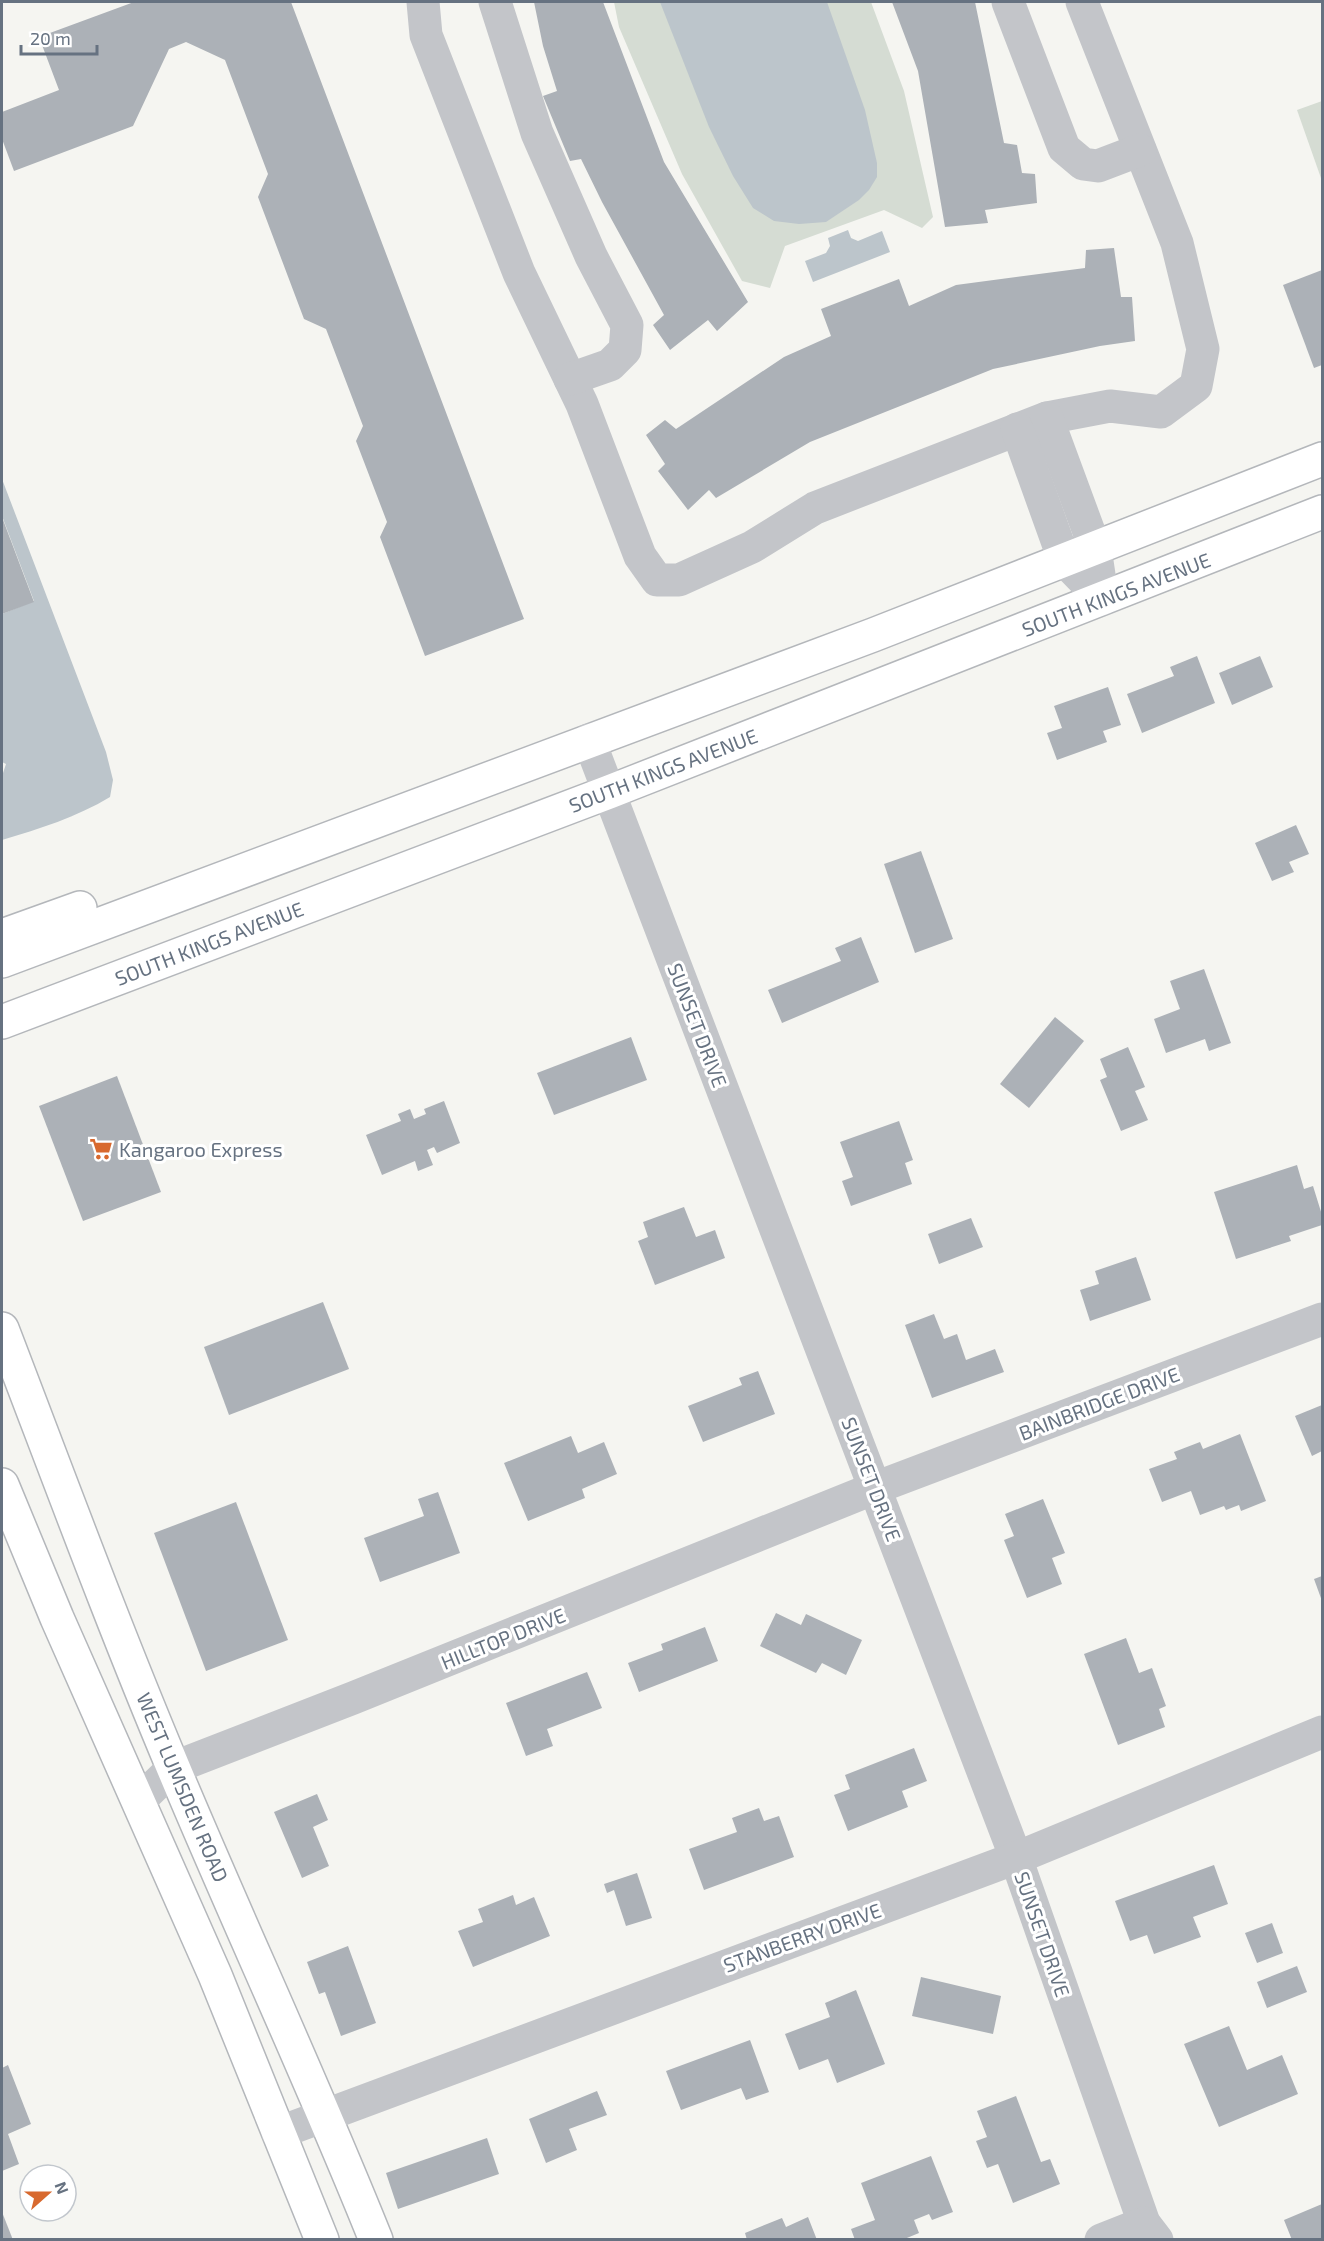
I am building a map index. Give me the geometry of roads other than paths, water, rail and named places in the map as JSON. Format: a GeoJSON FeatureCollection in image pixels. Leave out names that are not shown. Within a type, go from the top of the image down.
{"type":"FeatureCollection","features":[{"type":"Feature","properties":{"kind":"main road"},"geometry":{"type":"LineString","coordinates":[[2,962],[873,635],[1323,459]]}},
{"type":"Feature","properties":{"kind":"main road","name":"SOUTH KINGS AVENUE"},"geometry":{"type":"LineString","coordinates":[[2,1022],[609,792],[1323,512]]}},
{"type":"Feature","properties":{"kind":"main road"},"geometry":{"type":"LineString","coordinates":[[2,936],[159,879],[205,885]]}},
{"type":"Feature","properties":{"kind":"main road","name":"WEST LUMSDEN ROAD"},"geometry":{"type":"LineString","coordinates":[[2,1329],[115,1626],[173,1768],[326,2115],[376,2240]]}},
{"type":"Feature","properties":{"kind":"main road"},"geometry":{"type":"LineString","coordinates":[[2,1485],[57,1618],[140,1801],[215,1976],[322,2240]]}},
{"type":"Feature","properties":{"kind":"street"},"geometry":{"type":"LineString","coordinates":[[423,2],[426,35],[519,273],[582,404],[640,556],[657,580],[679,580],[752,547],[815,507],[1047,418],[1110,406],[1161,412],[1196,386],[1203,349],[1177,243],[1082,2]]}},
{"type":"Feature","properties":{"kind":"street"},"geometry":{"type":"LineString","coordinates":[[495,2],[537,133],[591,256],[627,325],[625,350],[610,365],[570,379]]}},
{"type":"Feature","properties":{"kind":"street"},"geometry":{"type":"LineString","coordinates":[[1008,2],[1064,148],[1083,164],[1098,166],[1140,150]]}},
{"type":"Feature","properties":{"kind":"street"},"geometry":{"type":"LineString","coordinates":[[1047,418],[1095,548],[1102,599]]}},
{"type":"Feature","properties":{"kind":"street"},"geometry":{"type":"LineString","coordinates":[[1017,429],[1065,560],[1102,599]]}},
{"type":"Feature","properties":{"kind":"street","name":"SUNSET DRIVE"},"geometry":{"type":"LineString","coordinates":[[589,740],[1016,1858],[1150,2231]]}},
{"type":"Feature","properties":{"kind":"street","name":"BAINBRIDGE DRIVE"},"geometry":{"type":"LineString","coordinates":[[875,1488],[1323,1319]]}},
{"type":"Feature","properties":{"kind":"street","name":"HILLTOP DRIVE"},"geometry":{"type":"LineString","coordinates":[[140,1801],[173,1768],[875,1488]]}},
{"type":"Feature","properties":{"kind":"street","name":"STANBERRY DRIVE"},"geometry":{"type":"LineString","coordinates":[[278,2133],[1016,1858],[1323,1732]]}},
{"type":"Feature","properties":{"kind":"street"},"geometry":{"type":"LineString","coordinates":[[1101,2240],[1150,2231]]}},
{"type":"Feature","properties":{"kind":"place","name":"Kangaroo Express"},"geometry":{"type":"Point","coordinates":[101,1149]}}]}
